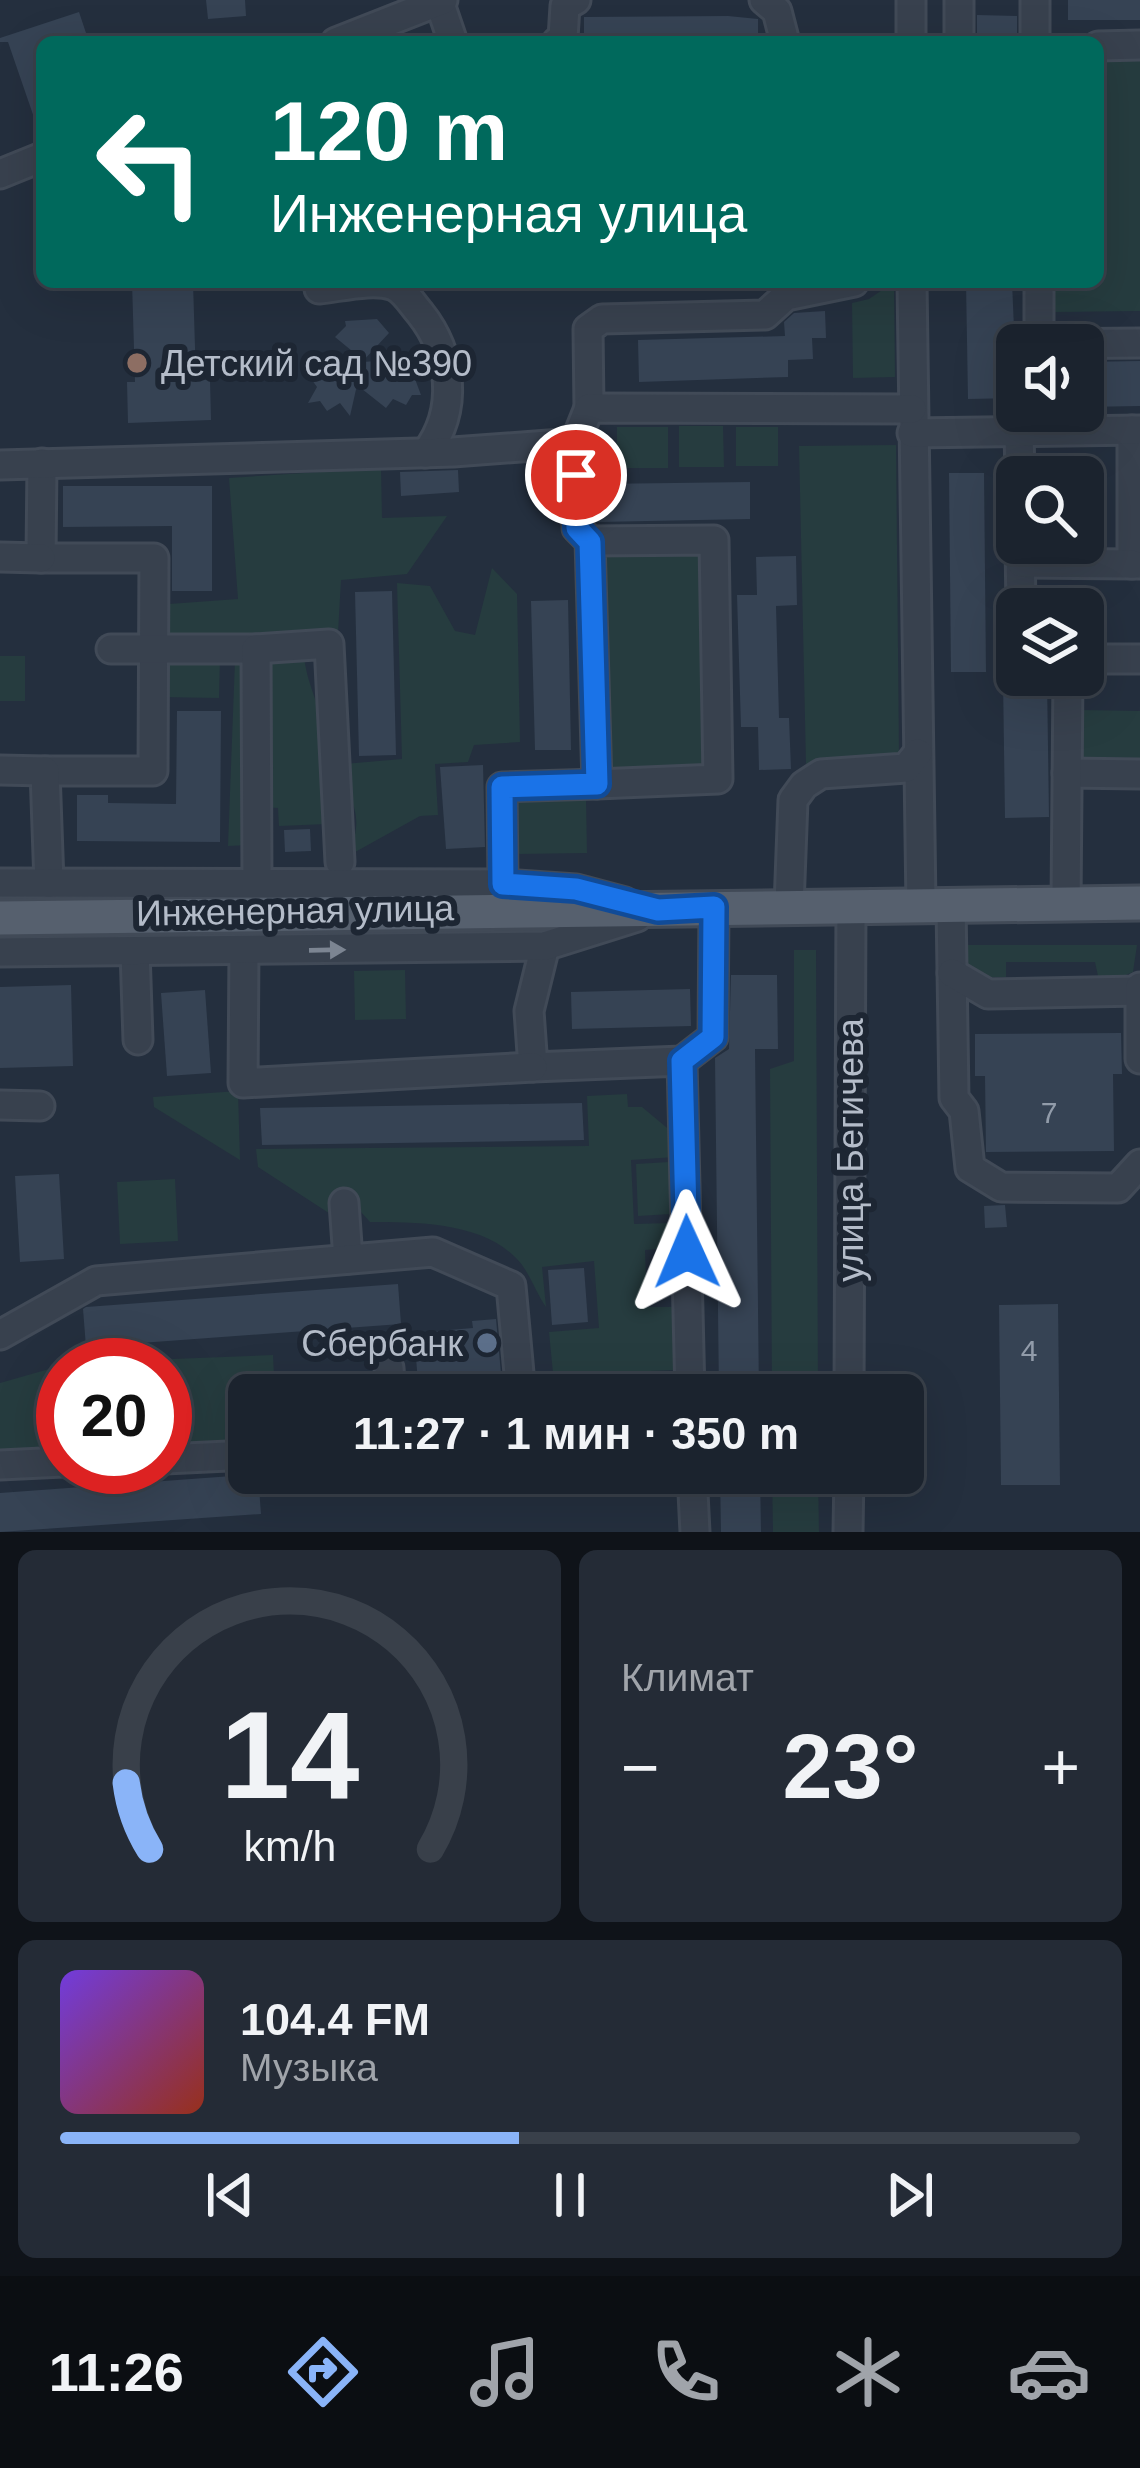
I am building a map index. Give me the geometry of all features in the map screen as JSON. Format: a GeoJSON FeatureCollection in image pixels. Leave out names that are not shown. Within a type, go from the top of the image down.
{"type":"FeatureCollection","features":[{"type":"Feature","properties":{"kind":"main road","name":"Инженерная улица"},"geometry":{"type":"LineString","coordinates":[[658,910],[1140,903]]}},
{"type":"Feature","properties":{"kind":"main road"},"geometry":{"type":"LineString","coordinates":[[16,918],[658,910]]}},
{"type":"Feature","properties":{"kind":"street"},"geometry":{"type":"LineString","coordinates":[[562,36],[566,6],[576,0]]}},
{"type":"Feature","properties":{"kind":"street"},"geometry":{"type":"LineString","coordinates":[[764,0],[777,11],[783,36]]}},
{"type":"Feature","properties":{"kind":"street"},"geometry":{"type":"LineString","coordinates":[[911,0],[911,36]]}},
{"type":"Feature","properties":{"kind":"street"},"geometry":{"type":"LineString","coordinates":[[958,36],[959,0]]}},
{"type":"Feature","properties":{"kind":"street"},"geometry":{"type":"LineString","coordinates":[[1035,0],[1035,36]]}},
{"type":"Feature","properties":{"kind":"street"},"geometry":{"type":"LineString","coordinates":[[354,36],[441,1],[451,36]]}},
{"type":"Feature","properties":{"kind":"street"},"geometry":{"type":"LineString","coordinates":[[1104,46],[1140,45]]}},
{"type":"Feature","properties":{"kind":"street"},"geometry":{"type":"LineString","coordinates":[[0,174],[36,160]]}},
{"type":"Feature","properties":{"kind":"street"},"geometry":{"type":"LineString","coordinates":[[319,289],[333,288]]}},
{"type":"Feature","properties":{"kind":"street"},"geometry":{"type":"LineString","coordinates":[[400,288],[436,334],[446,363],[448,401],[436,439],[425,453]]}},
{"type":"Feature","properties":{"kind":"street"},"geometry":{"type":"LineString","coordinates":[[597,784],[590,542],[577,528],[575,443],[590,408],[588,329],[602,319],[765,315],[786,296],[806,288]]}},
{"type":"Feature","properties":{"kind":"street"},"geometry":{"type":"LineString","coordinates":[[912,288],[918,753],[936,905],[952,973],[955,1098],[964,1111],[970,1168],[1001,1187],[1118,1188],[1140,1164]]}},
{"type":"Feature","properties":{"kind":"street"},"geometry":{"type":"LineString","coordinates":[[1039,288],[1039,324]]}},
{"type":"Feature","properties":{"kind":"street"},"geometry":{"type":"LineString","coordinates":[[1104,343],[1140,343]]}},
{"type":"Feature","properties":{"kind":"street"},"geometry":{"type":"LineString","coordinates":[[590,408],[996,423]]}},
{"type":"Feature","properties":{"kind":"street"},"geometry":{"type":"LineString","coordinates":[[1104,428],[1136,430],[1136,564],[1104,561]]}},
{"type":"Feature","properties":{"kind":"street"},"geometry":{"type":"LineString","coordinates":[[0,465],[425,453],[575,443]]}},
{"type":"Feature","properties":{"kind":"street"},"geometry":{"type":"LineString","coordinates":[[41,558],[42,463]]}},
{"type":"Feature","properties":{"kind":"street"},"geometry":{"type":"LineString","coordinates":[[503,884],[502,787],[718,779],[714,540],[590,542]]}},
{"type":"Feature","properties":{"kind":"street"},"geometry":{"type":"LineString","coordinates":[[0,557],[154,558],[153,771],[0,770]]}},
{"type":"Feature","properties":{"kind":"street"},"geometry":{"type":"LineString","coordinates":[[111,649],[328,644],[340,862]]}},
{"type":"Feature","properties":{"kind":"street"},"geometry":{"type":"LineString","coordinates":[[256,649],[256,882]]}},
{"type":"Feature","properties":{"kind":"street"},"geometry":{"type":"LineString","coordinates":[[1104,659],[1140,659]]}},
{"type":"Feature","properties":{"kind":"street"},"geometry":{"type":"LineString","coordinates":[[1066,904],[1068,696]]}},
{"type":"Feature","properties":{"kind":"street"},"geometry":{"type":"LineString","coordinates":[[789,906],[793,800],[804,785],[821,773],[906,768],[918,753]]}},
{"type":"Feature","properties":{"kind":"street"},"geometry":{"type":"LineString","coordinates":[[45,771],[49,883]]}},
{"type":"Feature","properties":{"kind":"street"},"geometry":{"type":"LineString","coordinates":[[1067,773],[1140,774]]}},
{"type":"Feature","properties":{"kind":"street","name":"Инженерная улица"},"geometry":{"type":"LineString","coordinates":[[0,883],[503,884],[576,889],[658,910]]}},
{"type":"Feature","properties":{"kind":"street","name":"улица Бегичева"},"geometry":{"type":"LineString","coordinates":[[849,1374],[851,906]]}},
{"type":"Feature","properties":{"kind":"street"},"geometry":{"type":"LineString","coordinates":[[244,951],[243,1083],[682,1061],[713,1037],[714,907]]}},
{"type":"Feature","properties":{"kind":"street","name":"Инженерная улица"},"geometry":{"type":"LineString","coordinates":[[0,952],[544,946],[658,910]]}},
{"type":"Feature","properties":{"kind":"street"},"geometry":{"type":"LineString","coordinates":[[533,1067],[529,1011],[544,946]]}},
{"type":"Feature","properties":{"kind":"street"},"geometry":{"type":"LineString","coordinates":[[135,951],[138,1040]]}},
{"type":"Feature","properties":{"kind":"street"},"geometry":{"type":"LineString","coordinates":[[952,973],[988,994],[1139,989],[1140,1060]]}},
{"type":"Feature","properties":{"kind":"street"},"geometry":{"type":"LineString","coordinates":[[682,1061],[689,1374]]}},
{"type":"Feature","properties":{"kind":"street"},"geometry":{"type":"LineString","coordinates":[[0,1105],[40,1106]]}},
{"type":"Feature","properties":{"kind":"street"},"geometry":{"type":"LineString","coordinates":[[344,1203],[348,1259]]}},
{"type":"Feature","properties":{"kind":"street"},"geometry":{"type":"LineString","coordinates":[[0,1335],[96,1281],[433,1252],[511,1286],[519,1374]]}},
{"type":"Feature","properties":{"kind":"street"},"geometry":{"type":"LineString","coordinates":[[192,1458],[228,1456]]}},
{"type":"Feature","properties":{"kind":"street"},"geometry":{"type":"LineString","coordinates":[[0,1465],[36,1463]]}},
{"type":"Feature","properties":{"kind":"street"},"geometry":{"type":"LineString","coordinates":[[693,1494],[695,1532]]}},
{"type":"Feature","properties":{"kind":"street"},"geometry":{"type":"LineString","coordinates":[[848,1494],[848,1532]]}},
{"type":"Feature","properties":{"kind":"green space"},"geometry":{"type":"Polygon","coordinates":[[[1140,58],[1140,311],[1055,312],[1055,288],[1104,288],[1104,59],[1140,58]]]}},
{"type":"Feature","properties":{"kind":"green space"},"geometry":{"type":"Polygon","coordinates":[[[894,288],[895,377],[853,378],[852,303],[894,288]]]}},
{"type":"Feature","properties":{"kind":"green space"},"geometry":{"type":"Polygon","coordinates":[[[679,426],[723,426],[724,467],[679,467],[679,426]]]}},
{"type":"Feature","properties":{"kind":"green space"},"geometry":{"type":"Polygon","coordinates":[[[617,427],[668,427],[668,468],[617,468],[617,427]]]}},
{"type":"Feature","properties":{"kind":"green space"},"geometry":{"type":"Polygon","coordinates":[[[736,427],[778,427],[778,466],[736,466],[736,427]]]}},
{"type":"Feature","properties":{"kind":"green space"},"geometry":{"type":"Polygon","coordinates":[[[896,445],[899,753],[806,764],[799,446],[896,445]]]}},
{"type":"Feature","properties":{"kind":"green space"},"geometry":{"type":"Polygon","coordinates":[[[381,468],[382,518],[447,516],[407,574],[341,580],[338,633],[170,640],[169,604],[238,599],[229,478],[381,468]]]}},
{"type":"Feature","properties":{"kind":"green space"},"geometry":{"type":"Polygon","coordinates":[[[700,550],[704,769],[606,771],[599,552],[700,550]]]}},
{"type":"Feature","properties":{"kind":"green space"},"geometry":{"type":"Polygon","coordinates":[[[492,568],[517,594],[520,742],[474,745],[468,762],[435,764],[438,815],[420,816],[348,856],[356,817],[344,764],[402,759],[397,583],[430,586],[455,631],[475,635],[492,568]]]}},
{"type":"Feature","properties":{"kind":"green space"},"geometry":{"type":"Polygon","coordinates":[[[160,655],[220,656],[219,698],[160,697],[160,655]]]}},
{"type":"Feature","properties":{"kind":"green space"},"geometry":{"type":"Polygon","coordinates":[[[304,655],[325,738],[326,824],[279,826],[278,808],[265,807],[264,656],[304,655]]]}},
{"type":"Feature","properties":{"kind":"green space"},"geometry":{"type":"Polygon","coordinates":[[[0,656],[25,656],[25,701],[0,701],[0,656]]]}},
{"type":"Feature","properties":{"kind":"green space"},"geometry":{"type":"Polygon","coordinates":[[[235,660],[249,660],[249,845],[228,846],[235,660]]]}},
{"type":"Feature","properties":{"kind":"green space"},"geometry":{"type":"Polygon","coordinates":[[[1081,710],[1140,711],[1140,758],[1081,757],[1081,710]]]}},
{"type":"Feature","properties":{"kind":"green space"},"geometry":{"type":"Polygon","coordinates":[[[586,799],[587,853],[517,854],[516,800],[586,799]]]}},
{"type":"Feature","properties":{"kind":"green space"},"geometry":{"type":"Polygon","coordinates":[[[961,945],[1137,945],[1133,972],[1123,976],[1098,976],[1095,962],[1006,962],[1006,977],[977,978],[961,969],[961,945]]]}},
{"type":"Feature","properties":{"kind":"green space"},"geometry":{"type":"Polygon","coordinates":[[[794,950],[816,950],[818,1374],[772,1374],[770,1069],[794,1061],[794,950]]]}},
{"type":"Feature","properties":{"kind":"green space"},"geometry":{"type":"Polygon","coordinates":[[[405,970],[406,1019],[355,1020],[354,971],[405,970]]]}},
{"type":"Feature","properties":{"kind":"green space"},"geometry":{"type":"Polygon","coordinates":[[[238,1091],[240,1160],[154,1107],[153,1097],[238,1091]]]}},
{"type":"Feature","properties":{"kind":"green space"},"geometry":{"type":"Polygon","coordinates":[[[627,1094],[628,1107],[642,1107],[672,1132],[675,1157],[631,1160],[634,1224],[671,1223],[674,1248],[645,1250],[647,1307],[673,1307],[676,1370],[540,1374],[553,1373],[549,1332],[599,1328],[594,1261],[542,1267],[546,1307],[520,1263],[485,1237],[447,1226],[370,1222],[353,1203],[338,1219],[258,1167],[256,1149],[589,1146],[587,1096],[627,1094]]]}},
{"type":"Feature","properties":{"kind":"green space"},"geometry":{"type":"Polygon","coordinates":[[[669,1162],[671,1214],[638,1216],[636,1164],[669,1162]]]}},
{"type":"Feature","properties":{"kind":"green space"},"geometry":{"type":"Polygon","coordinates":[[[175,1179],[178,1241],[120,1244],[117,1182],[175,1179]]]}},
{"type":"Feature","properties":{"kind":"green space"},"geometry":{"type":"Polygon","coordinates":[[[273,1355],[274,1374],[228,1374],[228,1444],[192,1446],[192,1358],[273,1355]]]}},
{"type":"Feature","properties":{"kind":"green space"},"geometry":{"type":"Polygon","coordinates":[[[36,1373],[36,1452],[0,1454],[0,1383],[36,1373]]]}},
{"type":"Feature","properties":{"kind":"green space"},"geometry":{"type":"Polygon","coordinates":[[[772,1494],[818,1494],[819,1532],[773,1532],[772,1494]]]}},
{"type":"Feature","properties":{"kind":"building"},"geometry":{"type":"Polygon","coordinates":[[[206,0],[245,0],[246,16],[208,19],[206,0]]]}},
{"type":"Feature","properties":{"kind":"building"},"geometry":{"type":"Polygon","coordinates":[[[1068,0],[1140,0],[1140,20],[1068,20],[1068,0]]]}},
{"type":"Feature","properties":{"kind":"building"},"geometry":{"type":"Polygon","coordinates":[[[79,12],[87,36],[36,36],[36,123],[8,42],[0,38],[79,12]]]}},
{"type":"Feature","properties":{"kind":"building"},"geometry":{"type":"Polygon","coordinates":[[[977,15],[1017,16],[1017,36],[977,36],[977,15]]]}},
{"type":"Feature","properties":{"kind":"building"},"geometry":{"type":"Polygon","coordinates":[[[584,17],[758,19],[758,36],[584,36],[584,17]]]}},
{"type":"Feature","properties":{"kind":"building"},"geometry":{"type":"Polygon","coordinates":[[[132,288],[193,288],[196,380],[210,380],[211,420],[128,423],[127,382],[135,382],[132,288]]]}},
{"type":"Feature","properties":{"kind":"building"},"geometry":{"type":"Polygon","coordinates":[[[966,288],[1012,288],[1014,324],[996,324],[996,398],[968,399],[966,288]]]}},
{"type":"Feature","properties":{"kind":"building"},"geometry":{"type":"Polygon","coordinates":[[[825,311],[826,338],[812,338],[813,359],[788,360],[788,377],[639,382],[638,340],[785,336],[784,322],[794,313],[825,311]]]}},
{"type":"Feature","properties":{"kind":"building"},"geometry":{"type":"Polygon","coordinates":[[[377,319],[389,333],[362,362],[407,359],[409,371],[418,374],[415,379],[421,395],[412,395],[406,405],[393,399],[386,408],[357,385],[350,416],[340,403],[327,411],[320,401],[308,403],[320,367],[363,360],[335,337],[345,321],[377,319]]]}},
{"type":"Feature","properties":{"kind":"building"},"geometry":{"type":"Polygon","coordinates":[[[1140,361],[1140,406],[1104,407],[1104,362],[1140,361]]]}},
{"type":"Feature","properties":{"kind":"building"},"geometry":{"type":"Polygon","coordinates":[[[458,470],[459,492],[401,496],[400,472],[458,470]]]}},
{"type":"Feature","properties":{"kind":"building"},"geometry":{"type":"Polygon","coordinates":[[[949,473],[984,473],[986,672],[951,672],[949,473]]]}},
{"type":"Feature","properties":{"kind":"building"},"geometry":{"type":"Polygon","coordinates":[[[750,482],[750,519],[597,522],[597,484],[750,482]]]}},
{"type":"Feature","properties":{"kind":"building"},"geometry":{"type":"Polygon","coordinates":[[[63,486],[212,486],[212,591],[172,591],[172,526],[63,527],[63,486]]]}},
{"type":"Feature","properties":{"kind":"building"},"geometry":{"type":"Polygon","coordinates":[[[796,556],[797,605],[776,606],[779,718],[789,718],[791,769],[759,770],[758,727],[741,727],[737,595],[757,595],[756,557],[796,556]]]}},
{"type":"Feature","properties":{"kind":"building"},"geometry":{"type":"Polygon","coordinates":[[[392,591],[396,755],[359,756],[355,592],[392,591]]]}},
{"type":"Feature","properties":{"kind":"building"},"geometry":{"type":"Polygon","coordinates":[[[568,600],[571,750],[535,750],[531,601],[568,600]]]}},
{"type":"Feature","properties":{"kind":"building"},"geometry":{"type":"Polygon","coordinates":[[[1003,696],[1047,696],[1049,817],[1005,818],[1003,696]]]}},
{"type":"Feature","properties":{"kind":"building"},"geometry":{"type":"Polygon","coordinates":[[[177,711],[221,711],[220,842],[77,841],[77,795],[108,795],[108,803],[176,804],[177,711]]]}},
{"type":"Feature","properties":{"kind":"building"},"geometry":{"type":"Polygon","coordinates":[[[483,765],[485,847],[446,849],[440,767],[483,765]]]}},
{"type":"Feature","properties":{"kind":"building"},"geometry":{"type":"Polygon","coordinates":[[[310,829],[311,851],[285,852],[284,830],[310,829]]]}},
{"type":"Feature","properties":{"kind":"building"},"geometry":{"type":"Polygon","coordinates":[[[731,975],[777,975],[778,1049],[755,1049],[759,1374],[719,1374],[715,1058],[729,1049],[731,975]]]}},
{"type":"Feature","properties":{"kind":"building"},"geometry":{"type":"Polygon","coordinates":[[[71,985],[73,1066],[0,1068],[0,987],[71,985]]]}},
{"type":"Feature","properties":{"kind":"building"},"geometry":{"type":"Polygon","coordinates":[[[690,989],[691,1026],[572,1029],[571,992],[690,989]]]}},
{"type":"Feature","properties":{"kind":"building"},"geometry":{"type":"Polygon","coordinates":[[[205,990],[211,1073],[167,1076],[161,993],[205,990]]]}},
{"type":"Feature","properties":{"kind":"building"},"geometry":{"type":"Polygon","coordinates":[[[1121,1033],[1122,1074],[1113,1074],[1114,1151],[986,1152],[985,1076],[975,1076],[975,1034],[1121,1033]]]}},
{"type":"Feature","properties":{"kind":"building"},"geometry":{"type":"Polygon","coordinates":[[[582,1103],[584,1140],[262,1145],[260,1108],[582,1103]]]}},
{"type":"Feature","properties":{"kind":"building"},"geometry":{"type":"Polygon","coordinates":[[[59,1174],[64,1259],[20,1262],[15,1176],[59,1174]]]}},
{"type":"Feature","properties":{"kind":"building"},"geometry":{"type":"Polygon","coordinates":[[[1005,1205],[1007,1227],[985,1228],[984,1206],[1005,1205]]]}},
{"type":"Feature","properties":{"kind":"building"},"geometry":{"type":"Polygon","coordinates":[[[584,1268],[588,1322],[552,1325],[548,1270],[584,1268]]]}},
{"type":"Feature","properties":{"kind":"building"},"geometry":{"type":"Polygon","coordinates":[[[398,1284],[401,1324],[192,1339],[85,1338],[86,1307],[398,1284]]]}},
{"type":"Feature","properties":{"kind":"building"},"geometry":{"type":"Polygon","coordinates":[[[1058,1304],[1060,1485],[1001,1485],[999,1305],[1058,1304]]]}},
{"type":"Feature","properties":{"kind":"building"},"geometry":{"type":"Polygon","coordinates":[[[496,1319],[501,1374],[417,1374],[414,1333],[473,1328],[472,1321],[496,1319]]]}},
{"type":"Feature","properties":{"kind":"building"},"geometry":{"type":"Polygon","coordinates":[[[228,1476],[228,1494],[260,1494],[261,1514],[0,1532],[0,1493],[192,1494],[192,1479],[228,1476]]]}},
{"type":"Feature","properties":{"kind":"building"},"geometry":{"type":"Polygon","coordinates":[[[720,1494],[760,1494],[761,1532],[721,1532],[720,1494]]]}},
{"type":"Feature","properties":{"kind":"place","name":"Детский сад №390"},"geometry":{"type":"Point","coordinates":[137,363]}},
{"type":"Feature","properties":{"kind":"place","name":"Сбербанк"},"geometry":{"type":"Point","coordinates":[487,1343]}},
{"type":"Feature","properties":{"kind":"route"},"geometry":{"type":"LineString","coordinates":[[576,475],[577,528],[590,542],[597,784],[502,787],[503,884],[576,889],[658,910],[714,907],[713,1037],[682,1061],[687,1252]]}}]}
